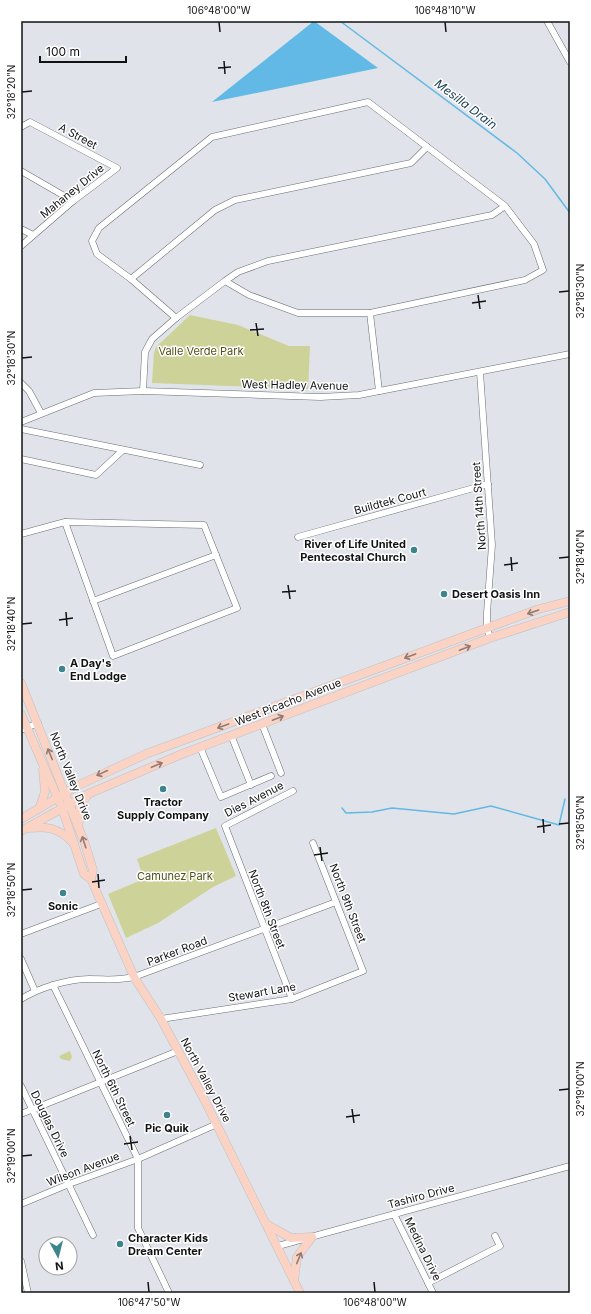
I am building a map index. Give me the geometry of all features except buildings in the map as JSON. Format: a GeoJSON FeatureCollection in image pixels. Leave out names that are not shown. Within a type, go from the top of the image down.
{"type":"FeatureCollection","features":[{"type":"Feature","properties":{"kind":"main road","name":"West Picacho Avenue"},"geometry":{"type":"LineString","coordinates":[[21,819],[79,784],[146,754],[487,628],[570,601]]}},
{"type":"Feature","properties":{"kind":"main road","name":"West Picacho Avenue"},"geometry":{"type":"LineString","coordinates":[[24,830],[88,794],[200,747],[490,638],[570,612]]}},
{"type":"Feature","properties":{"kind":"main road","name":"North Valley Drive"},"geometry":{"type":"LineString","coordinates":[[21,683],[79,827],[93,870],[91,879]]}},
{"type":"Feature","properties":{"kind":"main road","name":"North Valley Drive"},"geometry":{"type":"LineString","coordinates":[[21,714],[24,729],[42,761],[62,808],[84,874],[91,879],[134,977],[161,1019],[217,1124],[300,1293]]}},
{"type":"Feature","properties":{"kind":"main road"},"geometry":{"type":"LineString","coordinates":[[38,809],[45,792],[42,761]]}},
{"type":"Feature","properties":{"kind":"main road"},"geometry":{"type":"LineString","coordinates":[[58,775],[71,784],[79,784]]}},
{"type":"Feature","properties":{"kind":"main road"},"geometry":{"type":"LineString","coordinates":[[79,827],[80,805],[88,794]]}},
{"type":"Feature","properties":{"kind":"main road"},"geometry":{"type":"LineString","coordinates":[[24,830],[44,826],[56,829],[67,836],[74,844]]}},
{"type":"Feature","properties":{"kind":"main road"},"geometry":{"type":"LineString","coordinates":[[266,1224],[291,1238],[312,1237]]}},
{"type":"Feature","properties":{"kind":"main road"},"geometry":{"type":"LineString","coordinates":[[294,1282],[297,1257],[312,1237]]}},
{"type":"Feature","properties":{"kind":"street"},"geometry":{"type":"LineString","coordinates":[[547,21],[570,62]]}},
{"type":"Feature","properties":{"kind":"street"},"geometry":{"type":"LineString","coordinates":[[176,318],[131,279],[97,254],[92,241],[99,228],[212,137],[368,102],[505,206],[534,244],[544,270],[525,280],[370,313],[298,313],[249,295],[225,281]]}},
{"type":"Feature","properties":{"kind":"street","name":"A Street"},"geometry":{"type":"LineString","coordinates":[[21,127],[30,122],[117,168]]}},
{"type":"Feature","properties":{"kind":"street"},"geometry":{"type":"LineString","coordinates":[[131,279],[215,210],[236,200],[411,163],[427,147]]}},
{"type":"Feature","properties":{"kind":"street","name":"Mahaney Drive"},"geometry":{"type":"LineString","coordinates":[[21,246],[73,201],[117,168]]}},
{"type":"Feature","properties":{"kind":"street"},"geometry":{"type":"LineString","coordinates":[[21,171],[73,201]]}},
{"type":"Feature","properties":{"kind":"street"},"geometry":{"type":"LineString","coordinates":[[143,391],[145,352],[152,339],[176,318],[238,272],[268,261],[492,215],[505,206]]}},
{"type":"Feature","properties":{"kind":"street"},"geometry":{"type":"LineString","coordinates":[[21,229],[33,235]]}},
{"type":"Feature","properties":{"kind":"street"},"geometry":{"type":"LineString","coordinates":[[370,313],[380,391]]}},
{"type":"Feature","properties":{"kind":"street","name":"West Hadley Avenue"},"geometry":{"type":"LineString","coordinates":[[21,422],[40,413],[94,393],[143,391],[320,397],[359,395],[570,354]]}},
{"type":"Feature","properties":{"kind":"street","name":"North 14th Street"},"geometry":{"type":"LineString","coordinates":[[480,372],[492,545],[487,628],[490,638]]}},
{"type":"Feature","properties":{"kind":"street"},"geometry":{"type":"LineString","coordinates":[[21,383],[29,392],[40,413]]}},
{"type":"Feature","properties":{"kind":"street"},"geometry":{"type":"LineString","coordinates":[[21,429],[200,465]]}},
{"type":"Feature","properties":{"kind":"street"},"geometry":{"type":"LineString","coordinates":[[21,459],[96,474],[123,450]]}},
{"type":"Feature","properties":{"kind":"street","name":"Buildtek Court"},"geometry":{"type":"LineString","coordinates":[[298,537],[488,484]]}},
{"type":"Feature","properties":{"kind":"street"},"geometry":{"type":"LineString","coordinates":[[21,534],[65,522],[204,525],[237,608],[113,656],[65,522]]}},
{"type":"Feature","properties":{"kind":"street"},"geometry":{"type":"LineString","coordinates":[[93,601],[216,555]]}},
{"type":"Feature","properties":{"kind":"street"},"geometry":{"type":"LineString","coordinates":[[24,729],[38,723]]}},
{"type":"Feature","properties":{"kind":"street"},"geometry":{"type":"LineString","coordinates":[[262,724],[281,773]]}},
{"type":"Feature","properties":{"kind":"street"},"geometry":{"type":"LineString","coordinates":[[232,735],[252,785]]}},
{"type":"Feature","properties":{"kind":"street"},"geometry":{"type":"LineString","coordinates":[[200,747],[221,797],[271,776]]}},
{"type":"Feature","properties":{"kind":"street","name":"Dies Avenue"},"geometry":{"type":"LineString","coordinates":[[225,826],[292,791]]}},
{"type":"Feature","properties":{"kind":"street","name":"North 8th Street"},"geometry":{"type":"LineString","coordinates":[[225,826],[292,999]]}},
{"type":"Feature","properties":{"kind":"street","name":"North 9th Street"},"geometry":{"type":"LineString","coordinates":[[313,843],[363,971]]}},
{"type":"Feature","properties":{"kind":"street","name":"Parker Road"},"geometry":{"type":"LineString","coordinates":[[21,999],[35,991],[53,985],[87,979],[115,981],[134,977],[336,902]]}},
{"type":"Feature","properties":{"kind":"street"},"geometry":{"type":"LineString","coordinates":[[21,934],[101,904]]}},
{"type":"Feature","properties":{"kind":"street"},"geometry":{"type":"LineString","coordinates":[[21,959],[35,991]]}},
{"type":"Feature","properties":{"kind":"street","name":"Stewart Lane"},"geometry":{"type":"LineString","coordinates":[[161,1019],[292,999],[363,971]]}},
{"type":"Feature","properties":{"kind":"street","name":"North 6th Street"},"geometry":{"type":"LineString","coordinates":[[53,985],[138,1159],[138,1228],[169,1293]]}},
{"type":"Feature","properties":{"kind":"street"},"geometry":{"type":"LineString","coordinates":[[21,1114],[99,1081],[178,1051]]}},
{"type":"Feature","properties":{"kind":"street","name":"Douglas Drive"},"geometry":{"type":"LineString","coordinates":[[21,1086],[93,1235]]}},
{"type":"Feature","properties":{"kind":"street","name":"Wilson Avenue"},"geometry":{"type":"LineString","coordinates":[[21,1204],[69,1184],[138,1159],[217,1124]]}},
{"type":"Feature","properties":{"kind":"street","name":"Tashiro Drive"},"geometry":{"type":"LineString","coordinates":[[278,1246],[570,1166]]}},
{"type":"Feature","properties":{"kind":"street","name":"Medina Drive"},"geometry":{"type":"LineString","coordinates":[[394,1214],[433,1293]]}},
{"type":"Feature","properties":{"kind":"street"},"geometry":{"type":"LineString","coordinates":[[428,1283],[500,1246],[495,1236]]}},
{"type":"Feature","properties":{"kind":"street"},"geometry":{"type":"LineString","coordinates":[[21,1261],[28,1293]]}},
{"type":"Feature","properties":{"kind":"green space","name":"Valle Verde Park"},"geometry":{"type":"Polygon","coordinates":[[[190,315],[238,325],[289,346],[310,346],[308,389],[152,383],[154,353],[156,347],[190,315]]]}},
{"type":"Feature","properties":{"kind":"green space","name":"Camunez Park"},"geometry":{"type":"Polygon","coordinates":[[[216,828],[236,876],[213,887],[158,923],[126,938],[108,894],[144,879],[137,859],[216,828]]]}},
{"type":"Feature","properties":{"kind":"green space"},"geometry":{"type":"Polygon","coordinates":[[[70,1051],[72,1057],[70,1061],[61,1059],[59,1056],[70,1051]]]}},
{"type":"Feature","properties":{"kind":"water"},"geometry":{"type":"Polygon","coordinates":[[[314,21],[378,68],[212,102],[314,21]]]}},
{"type":"Feature","properties":{"kind":"waterway","name":"Mesilla Drain"},"geometry":{"type":"LineString","coordinates":[[340,21],[517,153],[545,179],[570,213]]}},
{"type":"Feature","properties":{"kind":"waterway"},"geometry":{"type":"LineString","coordinates":[[342,808],[346,813],[372,812],[392,808],[454,814],[491,806],[559,825],[565,799]]}},
{"type":"Feature","properties":{"kind":"place","name":"River of Life United Pentecostal Church"},"geometry":{"type":"Point","coordinates":[414,550]}},
{"type":"Feature","properties":{"kind":"place","name":"Desert Oasis Inn"},"geometry":{"type":"Point","coordinates":[444,594]}},
{"type":"Feature","properties":{"kind":"place","name":"A Day's End Lodge"},"geometry":{"type":"Point","coordinates":[62,669]}},
{"type":"Feature","properties":{"kind":"place","name":"Tractor Supply Company"},"geometry":{"type":"Point","coordinates":[163,789]}},
{"type":"Feature","properties":{"kind":"place","name":"Sonic"},"geometry":{"type":"Point","coordinates":[63,893]}},
{"type":"Feature","properties":{"kind":"place","name":"Pic Quik"},"geometry":{"type":"Point","coordinates":[167,1115]}},
{"type":"Feature","properties":{"kind":"place","name":"Character Kids Dream Center"},"geometry":{"type":"Point","coordinates":[120,1244]}}]}
